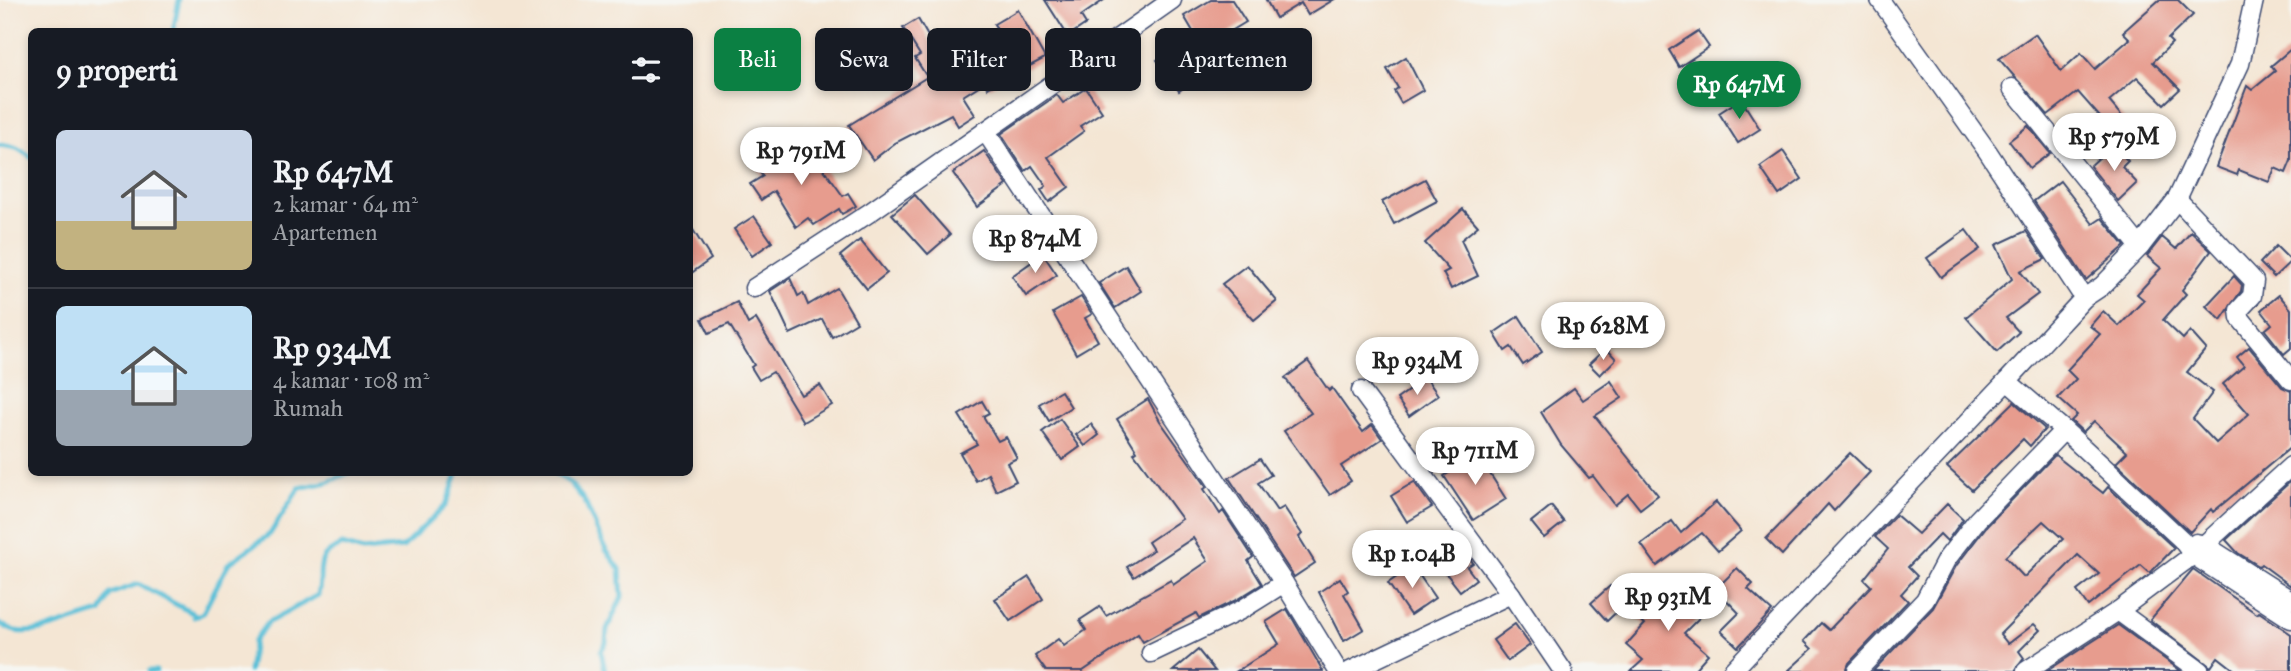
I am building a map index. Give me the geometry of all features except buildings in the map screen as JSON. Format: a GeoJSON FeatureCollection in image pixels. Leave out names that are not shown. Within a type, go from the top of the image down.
{"type":"FeatureCollection","features":[{"type":"Feature","properties":{"kind":"street"},"geometry":{"type":"LineString","coordinates":[[754,288],[1172,0]]}},
{"type":"Feature","properties":{"kind":"street"},"geometry":{"type":"LineString","coordinates":[[1880,0],[1988,152],[2084,298]]}},
{"type":"Feature","properties":{"kind":"street"},"geometry":{"type":"LineString","coordinates":[[1732,671],[2084,298],[2102,286],[2140,247],[2177,199],[2240,64],[2254,0]]}},
{"type":"Feature","properties":{"kind":"street"},"geometry":{"type":"LineString","coordinates":[[2012,88],[2140,247]]}},
{"type":"Feature","properties":{"kind":"street"},"geometry":{"type":"LineString","coordinates":[[985,131],[1284,583],[1338,671]]}},
{"type":"Feature","properties":{"kind":"street"},"geometry":{"type":"LineString","coordinates":[[2177,199],[2254,281],[2252,296],[2239,310],[2240,318],[2291,380]]}},
{"type":"Feature","properties":{"kind":"street"},"geometry":{"type":"LineString","coordinates":[[2007,381],[2182,540],[2291,600]]}},
{"type":"Feature","properties":{"kind":"street"},"geometry":{"type":"LineString","coordinates":[[1361,391],[1511,594],[1563,671]]}},
{"type":"Feature","properties":{"kind":"street"},"geometry":{"type":"LineString","coordinates":[[1857,671],[1925,600],[1946,560],[1978,520],[2064,430]]}},
{"type":"Feature","properties":{"kind":"street"},"geometry":{"type":"LineString","coordinates":[[2026,671],[2118,611],[2199,550],[2291,466]]}},
{"type":"Feature","properties":{"kind":"street"},"geometry":{"type":"LineString","coordinates":[[2199,550],[2291,619]]}},
{"type":"Feature","properties":{"kind":"street"},"geometry":{"type":"LineString","coordinates":[[1151,653],[1241,610],[1284,583]]}},
{"type":"Feature","properties":{"kind":"street"},"geometry":{"type":"LineString","coordinates":[[1350,671],[1511,594]]}},
{"type":"Feature","properties":{"kind":"street"},"geometry":{"type":"LineString","coordinates":[[2118,611],[2200,671]]}},
{"type":"Feature","properties":{"kind":"waterway"},"geometry":{"type":"LineString","coordinates":[[174,28],[179,0]]}},
{"type":"Feature","properties":{"kind":"waterway"},"geometry":{"type":"LineString","coordinates":[[0,145],[17,148],[28,155]]}},
{"type":"Feature","properties":{"kind":"waterway"},"geometry":{"type":"LineString","coordinates":[[194,617],[203,613],[228,564],[270,534],[299,488],[328,482],[341,476]]}},
{"type":"Feature","properties":{"kind":"waterway"},"geometry":{"type":"LineString","coordinates":[[249,671],[254,641],[267,623],[318,595],[321,564],[326,554],[342,545],[363,551],[403,547],[446,505],[457,476]]}},
{"type":"Feature","properties":{"kind":"waterway"},"geometry":{"type":"LineString","coordinates":[[559,476],[570,483],[584,500],[606,550],[620,569],[622,597],[607,629],[606,643],[601,651],[605,671]]}},
{"type":"Feature","properties":{"kind":"waterway"},"geometry":{"type":"LineString","coordinates":[[0,624],[25,632],[58,626],[101,612],[110,594],[138,584],[198,616]]}},
{"type":"Feature","properties":{"kind":"waterway"},"geometry":{"type":"LineString","coordinates":[[149,671],[156,671]]}}]}
